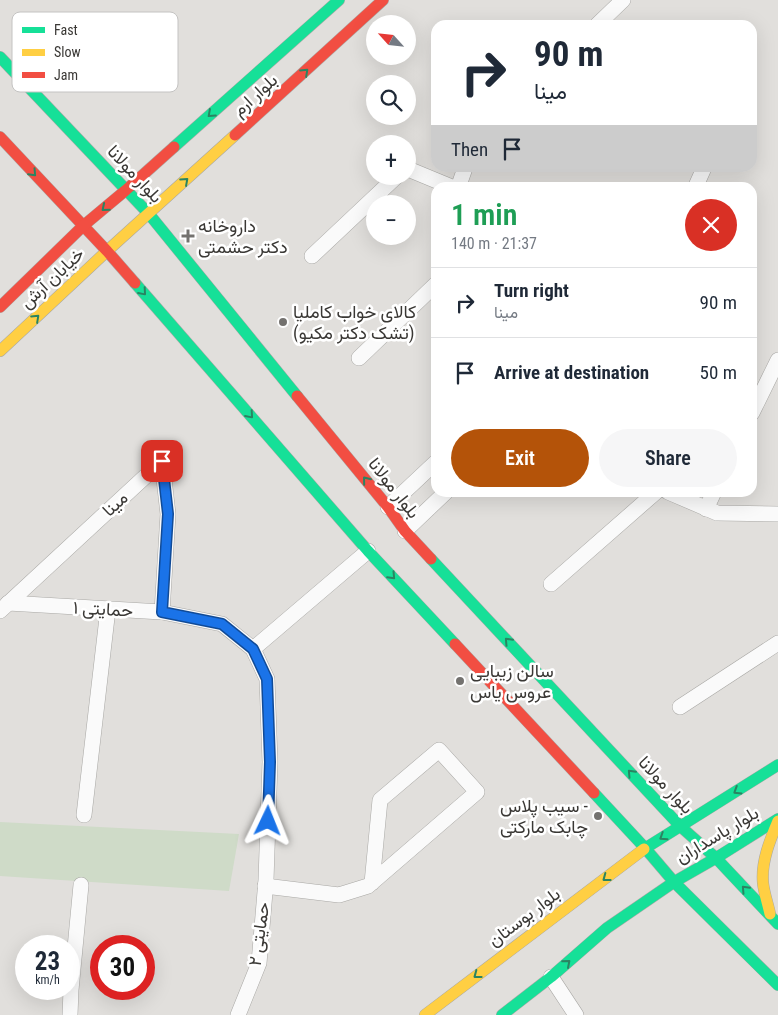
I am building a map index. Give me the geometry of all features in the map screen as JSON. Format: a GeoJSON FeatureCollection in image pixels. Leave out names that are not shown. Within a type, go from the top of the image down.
{"type":"FeatureCollection","features":[{"type":"Feature","properties":{"kind":"main road","name":"بلوار ارم"},"geometry":{"type":"LineString","coordinates":[[83,226],[339,0]]}},
{"type":"Feature","properties":{"kind":"main road","name":"بلوار ارم"},"geometry":{"type":"LineString","coordinates":[[107,251],[383,0]]}},
{"type":"Feature","properties":{"kind":"main road","name":"بلوار مولانا"},"geometry":{"type":"LineString","coordinates":[[0,57],[12,70]]}},
{"type":"Feature","properties":{"kind":"main road","name":"بلوار مولانا"},"geometry":{"type":"LineString","coordinates":[[33,92],[149,214],[388,507],[405,531],[680,826],[716,858],[775,921]]}},
{"type":"Feature","properties":{"kind":"main road"},"geometry":{"type":"LineString","coordinates":[[0,137],[107,251],[368,550],[645,848],[674,882],[778,985]]}},
{"type":"Feature","properties":{"kind":"main road","name":"خیابان آرش"},"geometry":{"type":"LineString","coordinates":[[0,307],[83,226]]}},
{"type":"Feature","properties":{"kind":"main road","name":"خیابان آرش"},"geometry":{"type":"LineString","coordinates":[[0,351],[107,251]]}},
{"type":"Feature","properties":{"kind":"main road","name":"بلوار پاسداران"},"geometry":{"type":"LineString","coordinates":[[645,848],[778,766]]}},
{"type":"Feature","properties":{"kind":"main road"},"geometry":{"type":"LineString","coordinates":[[775,921],[762,882],[765,860],[778,820]]}},
{"type":"Feature","properties":{"kind":"main road","name":"بلوار پاسداران"},"geometry":{"type":"LineString","coordinates":[[674,882],[778,820]]}},
{"type":"Feature","properties":{"kind":"main road","name":"بلوار بوستان"},"geometry":{"type":"LineString","coordinates":[[425,1015],[645,848]]}},
{"type":"Feature","properties":{"kind":"main road"},"geometry":{"type":"LineString","coordinates":[[502,1015],[607,928],[674,882]]}},
{"type":"Feature","properties":{"kind":"street"},"geometry":{"type":"LineString","coordinates":[[602,20],[623,0]]}},
{"type":"Feature","properties":{"kind":"street"},"geometry":{"type":"LineString","coordinates":[[416,172],[439,182]]}},
{"type":"Feature","properties":{"kind":"street"},"geometry":{"type":"LineString","coordinates":[[312,256],[387,185]]}},
{"type":"Feature","properties":{"kind":"street"},"geometry":{"type":"LineString","coordinates":[[359,358],[431,289]]}},
{"type":"Feature","properties":{"kind":"street"},"geometry":{"type":"LineString","coordinates":[[757,403],[778,360]]}},
{"type":"Feature","properties":{"kind":"street","name":"مینا"},"geometry":{"type":"LineString","coordinates":[[4,607],[162,461],[168,514],[162,612]]}},
{"type":"Feature","properties":{"kind":"street"},"geometry":{"type":"LineString","coordinates":[[388,507],[431,467]]}},
{"type":"Feature","properties":{"kind":"street"},"geometry":{"type":"LineString","coordinates":[[405,531],[441,497]]}},
{"type":"Feature","properties":{"kind":"street"},"geometry":{"type":"LineString","coordinates":[[550,584],[650,497]]}},
{"type":"Feature","properties":{"kind":"street"},"geometry":{"type":"LineString","coordinates":[[679,497],[717,513],[778,514]]}},
{"type":"Feature","properties":{"kind":"street"},"geometry":{"type":"LineString","coordinates":[[706,509],[712,497]]}},
{"type":"Feature","properties":{"kind":"street"},"geometry":{"type":"LineString","coordinates":[[253,649],[368,550]]}},
{"type":"Feature","properties":{"kind":"street","name":"حمایتی ۱"},"geometry":{"type":"LineString","coordinates":[[4,607],[162,612],[222,624],[253,649],[267,679],[270,762],[266,883]]}},
{"type":"Feature","properties":{"kind":"street"},"geometry":{"type":"LineString","coordinates":[[84,815],[108,609]]}},
{"type":"Feature","properties":{"kind":"street"},"geometry":{"type":"LineString","coordinates":[[680,707],[778,643]]}},
{"type":"Feature","properties":{"kind":"street"},"geometry":{"type":"LineString","coordinates":[[266,883],[339,895],[372,883],[477,792],[439,750],[380,800],[372,883]]}},
{"type":"Feature","properties":{"kind":"street","name":"حمایتی ۲"},"geometry":{"type":"LineString","coordinates":[[238,1015],[259,963],[266,883]]}},
{"type":"Feature","properties":{"kind":"street"},"geometry":{"type":"LineString","coordinates":[[70,1015],[81,885]]}},
{"type":"Feature","properties":{"kind":"street"},"geometry":{"type":"LineString","coordinates":[[551,976],[576,1015]]}},
{"type":"Feature","properties":{"kind":"green space"},"geometry":{"type":"Polygon","coordinates":[[[0,822],[239,834],[229,891],[0,876],[0,822]]]}},
{"type":"Feature","properties":{"kind":"traffic: fast"},"geometry":{"type":"LineString","coordinates":[[174,147],[339,0]]}},
{"type":"Feature","properties":{"kind":"traffic: fast"},"geometry":{"type":"LineString","coordinates":[[0,57],[12,70]]}},
{"type":"Feature","properties":{"kind":"traffic: fast"},"geometry":{"type":"LineString","coordinates":[[33,92],[149,214],[297,396]]}},
{"type":"Feature","properties":{"kind":"traffic: fast"},"geometry":{"type":"LineString","coordinates":[[135,283],[368,551],[455,644]]}},
{"type":"Feature","properties":{"kind":"traffic: fast"},"geometry":{"type":"LineString","coordinates":[[431,559],[680,826],[716,858],[778,924]]}},
{"type":"Feature","properties":{"kind":"traffic: fast"},"geometry":{"type":"LineString","coordinates":[[644,849],[778,765]]}},
{"type":"Feature","properties":{"kind":"traffic: fast"},"geometry":{"type":"LineString","coordinates":[[594,793],[674,882],[778,985]]}},
{"type":"Feature","properties":{"kind":"traffic: fast"},"geometry":{"type":"LineString","coordinates":[[502,1015],[551,977],[607,928],[674,882],[778,819]]}},
{"type":"Feature","properties":{"kind":"traffic: slow"},"geometry":{"type":"LineString","coordinates":[[0,351],[235,135]]}},
{"type":"Feature","properties":{"kind":"traffic: slow"},"geometry":{"type":"LineString","coordinates":[[770,914],[764,887],[763,867],[769,843],[778,821]]}},
{"type":"Feature","properties":{"kind":"traffic: slow"},"geometry":{"type":"LineString","coordinates":[[425,1015],[644,849]]}},
{"type":"Feature","properties":{"kind":"traffic: jam"},"geometry":{"type":"LineString","coordinates":[[235,135],[383,0]]}},
{"type":"Feature","properties":{"kind":"traffic: jam"},"geometry":{"type":"LineString","coordinates":[[0,137],[135,283]]}},
{"type":"Feature","properties":{"kind":"traffic: jam"},"geometry":{"type":"LineString","coordinates":[[0,307],[83,226],[174,147]]}},
{"type":"Feature","properties":{"kind":"traffic: jam"},"geometry":{"type":"LineString","coordinates":[[297,396],[388,507],[405,531],[431,559]]}},
{"type":"Feature","properties":{"kind":"traffic: jam"},"geometry":{"type":"LineString","coordinates":[[455,644],[594,793]]}},
{"type":"Feature","properties":{"kind":"place","name":"داروخانه دکتر حشمتی"},"geometry":{"type":"Point","coordinates":[188,236]}},
{"type":"Feature","properties":{"kind":"place","name":"کالای خواب کاملیا (تشک دکتر مکیو)"},"geometry":{"type":"Point","coordinates":[283,322]}},
{"type":"Feature","properties":{"kind":"place","name":"سالن زیبایی عروس یاس"},"geometry":{"type":"Point","coordinates":[460,681]}},
{"type":"Feature","properties":{"kind":"place","name":"سیب پلاس - چابک مارکتی"},"geometry":{"type":"Point","coordinates":[598,816]}},
{"type":"Feature","properties":{"kind":"route"},"geometry":{"type":"LineString","coordinates":[[162,461],[168,514],[162,612],[222,624],[253,649],[267,679],[270,762],[268,821]]}}]}
